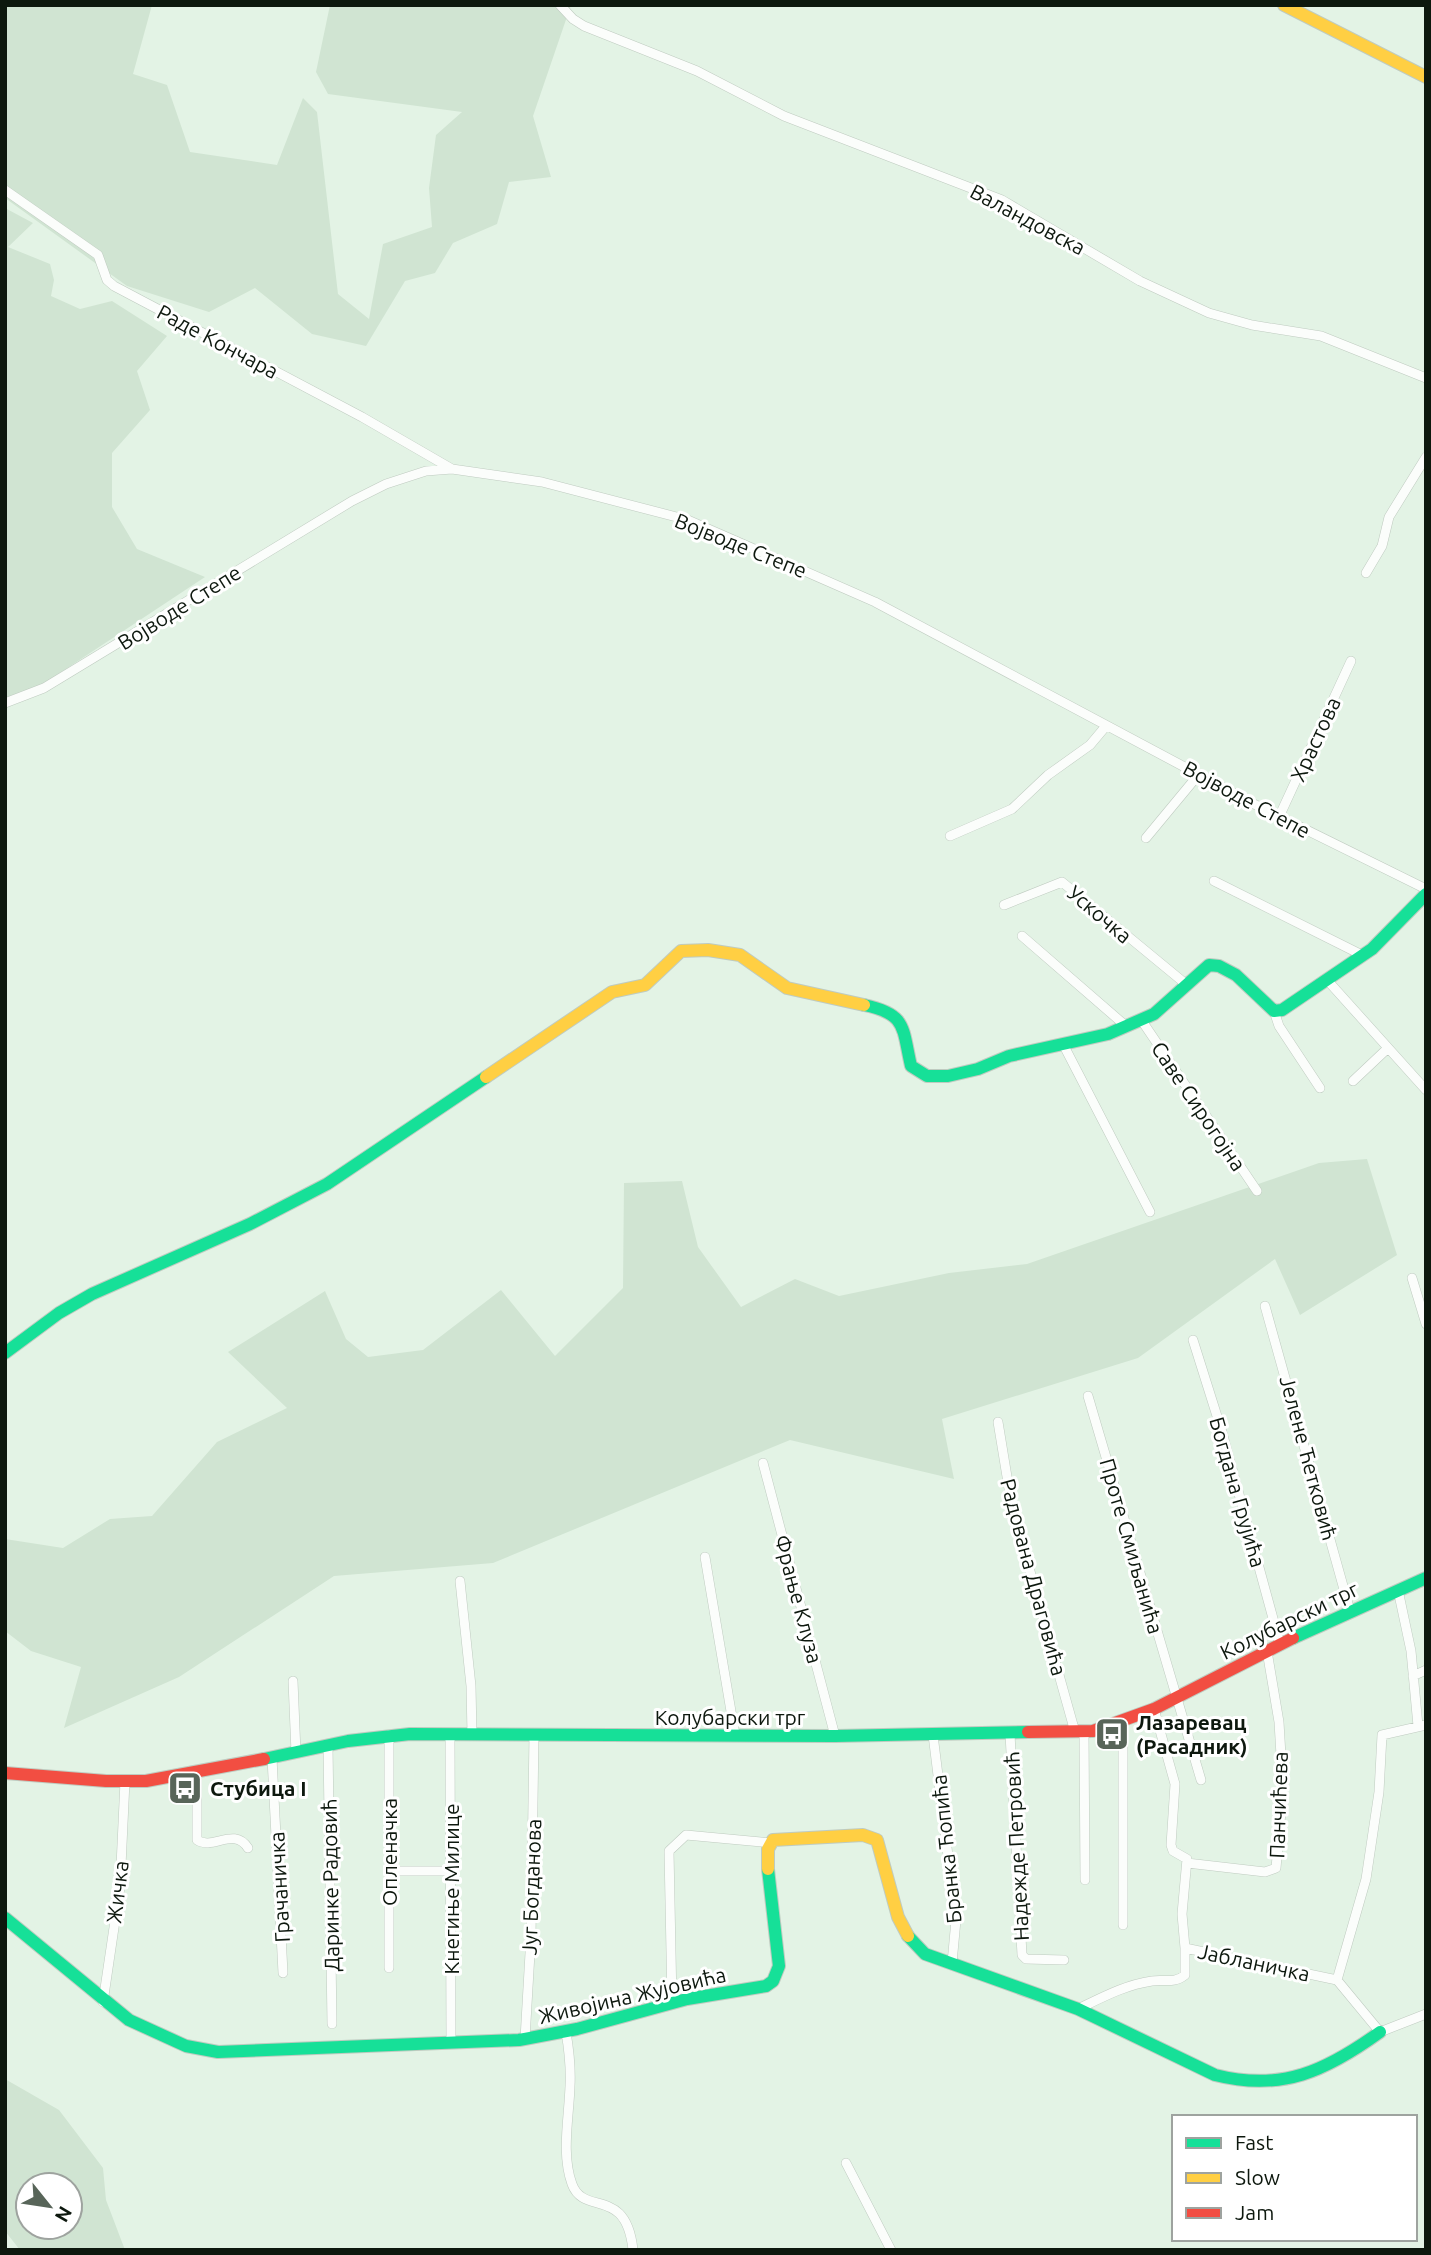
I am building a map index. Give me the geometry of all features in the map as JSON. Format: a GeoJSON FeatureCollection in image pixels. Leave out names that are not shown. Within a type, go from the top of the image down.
{"type":"FeatureCollection","features":[{"type":"Feature","properties":{"kind":"street","name":"Валандовска"},"geometry":{"type":"LineString","coordinates":[[560,5],[584,26],[697,72],[784,116],[1002,200],[1140,281],[1209,313],[1252,326],[1321,336],[1426,378]]}},
{"type":"Feature","properties":{"kind":"street"},"geometry":{"type":"LineString","coordinates":[[1284,5],[1303,10],[1426,77]]}},
{"type":"Feature","properties":{"kind":"street","name":"Раде Кончара"},"geometry":{"type":"LineString","coordinates":[[5,190],[98,255],[107,279],[114,286],[350,410],[452,469]]}},
{"type":"Feature","properties":{"kind":"street"},"geometry":{"type":"LineString","coordinates":[[1366,573],[1382,546],[1390,517],[1426,457]]}},
{"type":"Feature","properties":{"kind":"street","name":"Војводе Степе"},"geometry":{"type":"LineString","coordinates":[[5,703],[44,688],[352,501],[386,484],[426,471],[452,469],[542,482],[688,520],[876,602],[1279,817],[1426,891]]}},
{"type":"Feature","properties":{"kind":"street","name":"Храстова"},"geometry":{"type":"LineString","coordinates":[[1279,817],[1351,661]]}},
{"type":"Feature","properties":{"kind":"street"},"geometry":{"type":"LineString","coordinates":[[950,836],[1012,809],[1048,775],[1090,745],[1106,726]]}},
{"type":"Feature","properties":{"kind":"street"},"geometry":{"type":"LineString","coordinates":[[1146,838],[1199,774]]}},
{"type":"Feature","properties":{"kind":"street"},"geometry":{"type":"LineString","coordinates":[[1214,881],[1364,956]]}},
{"type":"Feature","properties":{"kind":"street","name":"Ускочка"},"geometry":{"type":"LineString","coordinates":[[1004,905],[1062,882],[1186,985]]}},
{"type":"Feature","properties":{"kind":"street"},"geometry":{"type":"LineString","coordinates":[[1274,1011],[1286,1008],[1364,956],[1426,891]]}},
{"type":"Feature","properties":{"kind":"street"},"geometry":{"type":"LineString","coordinates":[[1022,936],[1127,1027]]}},
{"type":"Feature","properties":{"kind":"street"},"geometry":{"type":"LineString","coordinates":[[5,1353],[59,1313],[92,1294],[250,1224],[327,1184],[612,992],[645,985],[681,951],[708,950],[740,955],[787,988],[887,1010],[900,1021],[911,1066],[927,1076],[948,1076],[978,1069],[1023,1054],[1127,1027],[1142,1021],[1167,1004],[1209,965],[1216,965],[1234,973],[1274,1011],[1279,1026],[1320,1088]]}},
{"type":"Feature","properties":{"kind":"street"},"geometry":{"type":"LineString","coordinates":[[1328,981],[1426,1090]]}},
{"type":"Feature","properties":{"kind":"street","name":"Саве Сирогојна"},"geometry":{"type":"LineString","coordinates":[[1142,1021],[1256,1191]]}},
{"type":"Feature","properties":{"kind":"street"},"geometry":{"type":"LineString","coordinates":[[1063,1044],[1150,1212]]}},
{"type":"Feature","properties":{"kind":"street"},"geometry":{"type":"LineString","coordinates":[[1353,1080],[1388,1048]]}},
{"type":"Feature","properties":{"kind":"street"},"geometry":{"type":"LineString","coordinates":[[1412,1278],[1426,1324]]}},
{"type":"Feature","properties":{"kind":"street","name":"Јелене Ћетковић"},"geometry":{"type":"LineString","coordinates":[[1265,1306],[1350,1611]]}},
{"type":"Feature","properties":{"kind":"street","name":"Богдана Грујића"},"geometry":{"type":"LineString","coordinates":[[1193,1340],[1222,1432],[1280,1644]]}},
{"type":"Feature","properties":{"kind":"street","name":"Проте Смиљанића"},"geometry":{"type":"LineString","coordinates":[[1088,1396],[1201,1780]]}},
{"type":"Feature","properties":{"kind":"street","name":"Радована Драговића"},"geometry":{"type":"LineString","coordinates":[[998,1422],[1012,1507],[1079,1732],[1085,1880]]}},
{"type":"Feature","properties":{"kind":"street","name":"Фрање Клуза"},"geometry":{"type":"LineString","coordinates":[[763,1463],[835,1736]]}},
{"type":"Feature","properties":{"kind":"street"},"geometry":{"type":"LineString","coordinates":[[705,1557],[735,1735]]}},
{"type":"Feature","properties":{"kind":"street","name":"Колубарски трг"},"geometry":{"type":"LineString","coordinates":[[5,1773],[157,1781],[389,1735],[835,1736],[1079,1732],[1123,1723],[1280,1644],[1426,1578]]}},
{"type":"Feature","properties":{"kind":"street"},"geometry":{"type":"LineString","coordinates":[[460,1581],[471,1686],[472,1735]]}},
{"type":"Feature","properties":{"kind":"street"},"geometry":{"type":"LineString","coordinates":[[1380,2032],[1337,1980],[1366,1879],[1379,1792],[1382,1735],[1422,1726],[1411,1651],[1398,1590]]}},
{"type":"Feature","properties":{"kind":"street","name":"Панчићева"},"geometry":{"type":"LineString","coordinates":[[1187,1863],[1265,1872],[1276,1868],[1283,1789],[1279,1723],[1268,1651]]}},
{"type":"Feature","properties":{"kind":"street"},"geometry":{"type":"LineString","coordinates":[[1413,1676],[1426,1670]]}},
{"type":"Feature","properties":{"kind":"street"},"geometry":{"type":"LineString","coordinates":[[293,1681],[296,1753]]}},
{"type":"Feature","properties":{"kind":"street"},"geometry":{"type":"LineString","coordinates":[[1154,1709],[1175,1784],[1171,1845],[1173,1851],[1187,1859],[1182,1914],[1185,1948]]}},
{"type":"Feature","properties":{"kind":"street"},"geometry":{"type":"LineString","coordinates":[[1123,1723],[1123,1925]]}},
{"type":"Feature","properties":{"kind":"street","name":"Кнегиње Милице"},"geometry":{"type":"LineString","coordinates":[[450,1734],[451,2043]]}},
{"type":"Feature","properties":{"kind":"street","name":"Надежде Петровић"},"geometry":{"type":"LineString","coordinates":[[1010,1734],[1022,1955],[1027,1959],[1064,1960]]}},
{"type":"Feature","properties":{"kind":"street","name":"Опленачка"},"geometry":{"type":"LineString","coordinates":[[389,1735],[389,1968]]}},
{"type":"Feature","properties":{"kind":"street","name":"Југ Богданова"},"geometry":{"type":"LineString","coordinates":[[525,2039],[534,1735]]}},
{"type":"Feature","properties":{"kind":"street","name":"Бранка Ћопића"},"geometry":{"type":"LineString","coordinates":[[933,1735],[956,1920],[952,1963]]}},
{"type":"Feature","properties":{"kind":"street","name":"Даринке Радовић"},"geometry":{"type":"LineString","coordinates":[[328,1746],[332,2024]]}},
{"type":"Feature","properties":{"kind":"street","name":"Грачаничка"},"geometry":{"type":"LineString","coordinates":[[272,1758],[283,1973]]}},
{"type":"Feature","properties":{"kind":"street"},"geometry":{"type":"LineString","coordinates":[[197,1774],[197,1840],[204,1844],[236,1839],[242,1840],[248,1848]]}},
{"type":"Feature","properties":{"kind":"street","name":"Жичка"},"geometry":{"type":"LineString","coordinates":[[103,2002],[120,1887],[125,1781]]}},
{"type":"Feature","properties":{"kind":"street"},"geometry":{"type":"LineString","coordinates":[[672,2003],[669,1851],[687,1835],[771,1843],[777,1839],[872,1836],[877,1840],[888,1873],[901,1930],[913,1945],[952,1963],[1078,2009],[1237,2082],[1281,2082],[1303,2076],[1347,2056],[1380,2032],[1426,2014]]}},
{"type":"Feature","properties":{"kind":"street","name":"Живојина Жујовића"},"geometry":{"type":"LineString","coordinates":[[5,1918],[103,2002],[168,2040],[219,2052],[525,2039],[566,2032],[672,2003],[766,1986],[773,1981],[779,1966],[768,1877],[768,1849],[771,1843]]}},
{"type":"Feature","properties":{"kind":"street"},"geometry":{"type":"LineString","coordinates":[[390,1871],[450,1871]]}},
{"type":"Feature","properties":{"kind":"street","name":"Јабланичка"},"geometry":{"type":"LineString","coordinates":[[1078,2009],[1120,1988],[1156,1980],[1180,1979],[1185,1975],[1185,1948],[1337,1980]]}},
{"type":"Feature","properties":{"kind":"street"},"geometry":{"type":"LineString","coordinates":[[566,2032],[570,2085],[567,2157],[573,2187],[583,2196],[617,2210],[626,2219],[631,2227],[633,2250]]}},
{"type":"Feature","properties":{"kind":"street"},"geometry":{"type":"LineString","coordinates":[[846,2163],[891,2250]]}},
{"type":"Feature","properties":{"kind":"green space"},"geometry":{"type":"Polygon","coordinates":[[[5,5],[152,5],[133,74],[167,85],[190,152],[277,165],[303,98],[317,112],[338,294],[369,319],[383,244],[432,227],[429,188],[436,135],[462,112],[328,94],[316,72],[330,5],[571,5],[533,116],[551,177],[509,182],[497,224],[453,243],[435,273],[405,281],[366,346],[312,334],[255,288],[209,312],[127,286],[5,198],[5,5]]]}},
{"type":"Feature","properties":{"kind":"green space"},"geometry":{"type":"Polygon","coordinates":[[[5,208],[33,223],[8,247],[50,264],[54,280],[51,296],[80,309],[112,301],[167,336],[137,371],[150,410],[112,453],[112,507],[137,549],[205,577],[16,702],[5,702],[5,208]]]}},
{"type":"Feature","properties":{"kind":"green space"},"geometry":{"type":"Polygon","coordinates":[[[1367,1159],[1397,1255],[1300,1315],[1275,1259],[1138,1358],[942,1419],[954,1479],[790,1440],[493,1563],[334,1576],[179,1677],[64,1728],[81,1667],[31,1651],[5,1631],[5,1539],[63,1548],[110,1519],[152,1516],[217,1442],[287,1408],[228,1352],[325,1291],[346,1339],[368,1357],[423,1350],[501,1290],[555,1356],[623,1288],[624,1183],[682,1181],[698,1247],[741,1307],[795,1279],[839,1296],[949,1273],[1027,1264],[1319,1163],[1367,1159]]]}},
{"type":"Feature","properties":{"kind":"green space"},"geometry":{"type":"Polygon","coordinates":[[[5,2079],[59,2110],[103,2168],[106,2200],[125,2250],[20,2250],[5,2231],[5,2079]]]}},
{"type":"Feature","properties":{"kind":"traffic: fast"},"geometry":{"type":"LineString","coordinates":[[864,1005],[888,1013],[900,1024],[911,1066],[927,1076],[948,1076],[978,1069],[1009,1056],[1108,1034],[1154,1014],[1209,965],[1219,966],[1236,975],[1274,1011],[1282,1010],[1372,949],[1426,894]]}},
{"type":"Feature","properties":{"kind":"traffic: fast"},"geometry":{"type":"LineString","coordinates":[[5,1353],[59,1313],[92,1294],[250,1224],[327,1184],[486,1077]]}},
{"type":"Feature","properties":{"kind":"traffic: fast"},"geometry":{"type":"LineString","coordinates":[[1293,1638],[1426,1578]]}},
{"type":"Feature","properties":{"kind":"traffic: fast"},"geometry":{"type":"LineString","coordinates":[[264,1759],[348,1741],[410,1734],[835,1736],[1028,1732]]}},
{"type":"Feature","properties":{"kind":"traffic: fast"},"geometry":{"type":"LineString","coordinates":[[5,1918],[129,2020],[186,2046],[218,2052],[519,2040],[577,2029],[687,1999],[766,1986],[773,1981],[779,1966],[768,1869]]}},
{"type":"Feature","properties":{"kind":"traffic: fast"},"geometry":{"type":"LineString","coordinates":[[908,1936],[925,1954],[1078,2009],[1215,2075],[1239,2080],[1261,2081],[1302,2074],[1341,2058],[1380,2032]]}},
{"type":"Feature","properties":{"kind":"traffic: slow"},"geometry":{"type":"LineString","coordinates":[[1284,5],[1426,77]]}},
{"type":"Feature","properties":{"kind":"traffic: slow"},"geometry":{"type":"LineString","coordinates":[[486,1077],[612,992],[645,985],[681,951],[708,950],[740,955],[787,988],[864,1005]]}},
{"type":"Feature","properties":{"kind":"traffic: slow"},"geometry":{"type":"LineString","coordinates":[[768,1869],[768,1849],[773,1840],[863,1835],[877,1840],[898,1917],[908,1936]]}},
{"type":"Feature","properties":{"kind":"traffic: jam"},"geometry":{"type":"LineString","coordinates":[[1028,1732],[1093,1731],[1154,1709],[1293,1638]]}},
{"type":"Feature","properties":{"kind":"traffic: jam"},"geometry":{"type":"LineString","coordinates":[[5,1773],[106,1781],[146,1781],[264,1759]]}},
{"type":"Feature","properties":{"kind":"place","name":"Лазаревац (Расадник)"},"geometry":{"type":"Point","coordinates":[1112,1734]}},
{"type":"Feature","properties":{"kind":"place","name":"Стубица I"},"geometry":{"type":"Point","coordinates":[185,1788]}}]}
